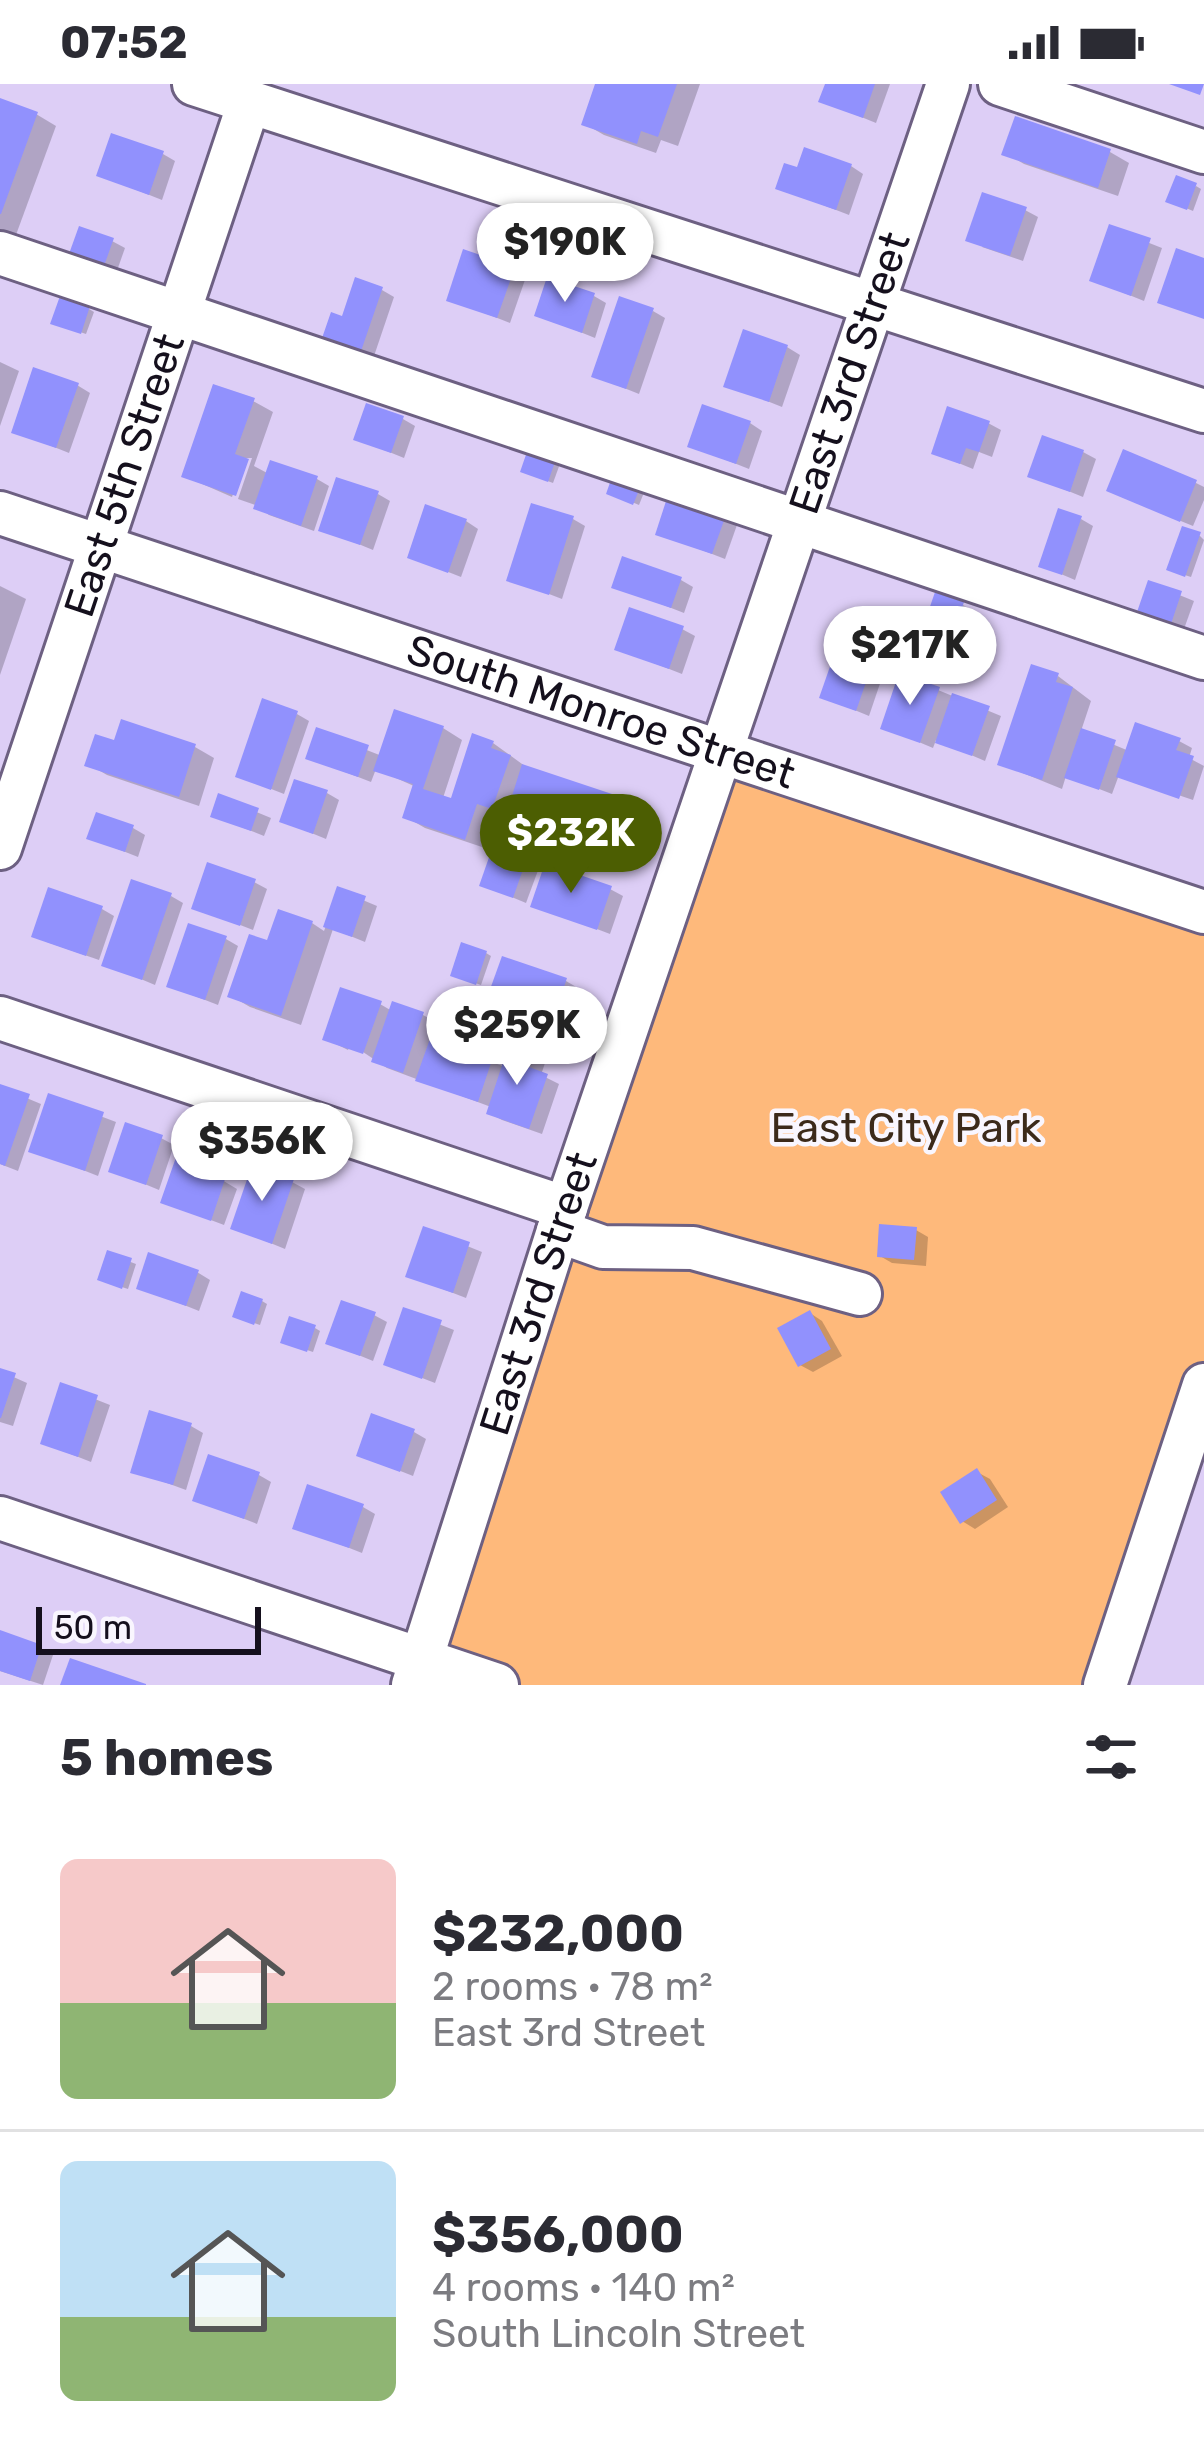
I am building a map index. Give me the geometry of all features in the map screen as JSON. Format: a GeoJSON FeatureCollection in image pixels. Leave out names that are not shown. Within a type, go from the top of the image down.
{"type":"FeatureCollection","features":[{"type":"Feature","properties":{"kind":"street"},"geometry":{"type":"LineString","coordinates":[[194,84],[1204,411]]}},
{"type":"Feature","properties":{"kind":"street","name":"East 3rd Street"},"geometry":{"type":"LineString","coordinates":[[417,1673],[562,1219],[948,84]]}},
{"type":"Feature","properties":{"kind":"street"},"geometry":{"type":"LineString","coordinates":[[1000,84],[1204,152]]}},
{"type":"Feature","properties":{"kind":"street","name":"East 5th Street"},"geometry":{"type":"LineString","coordinates":[[0,848],[249,103]]}},
{"type":"Feature","properties":{"kind":"street"},"geometry":{"type":"LineString","coordinates":[[0,253],[1204,658]]}},
{"type":"Feature","properties":{"kind":"street","name":"South Monroe Street"},"geometry":{"type":"LineString","coordinates":[[0,513],[1204,912]]}},
{"type":"Feature","properties":{"kind":"street"},"geometry":{"type":"LineString","coordinates":[[0,1018],[562,1219],[604,1247],[693,1248],[860,1294]]}},
{"type":"Feature","properties":{"kind":"street"},"geometry":{"type":"LineString","coordinates":[[1105,1685],[1201,1406]]}},
{"type":"Feature","properties":{"kind":"street"},"geometry":{"type":"LineString","coordinates":[[0,1518],[417,1673],[497,1685]]}},
{"type":"Feature","properties":{"kind":"green space","name":"East City Park"},"geometry":{"type":"Polygon","coordinates":[[[719,751],[1204,912],[1204,1385],[1105,1685],[497,1685],[421,1661],[719,751]]]}},
{"type":"Feature","properties":{"kind":"building"},"geometry":{"type":"Polygon","coordinates":[[[595,84],[677,84],[658,137],[641,131],[637,144],[581,125],[595,84]]]}},
{"type":"Feature","properties":{"kind":"building"},"geometry":{"type":"Polygon","coordinates":[[[825,84],[875,84],[863,118],[818,102],[825,84]]]}},
{"type":"Feature","properties":{"kind":"building"},"geometry":{"type":"Polygon","coordinates":[[[1169,84],[1204,84],[1200,95],[1169,84]]]}},
{"type":"Feature","properties":{"kind":"building"},"geometry":{"type":"Polygon","coordinates":[[[0,98],[38,112],[1,214],[0,214],[0,98]]]}},
{"type":"Feature","properties":{"kind":"building"},"geometry":{"type":"Polygon","coordinates":[[[1015,116],[1111,149],[1098,188],[1001,155],[1015,116]]]}},
{"type":"Feature","properties":{"kind":"building"},"geometry":{"type":"Polygon","coordinates":[[[111,133],[164,151],[149,195],[96,176],[111,133]]]}},
{"type":"Feature","properties":{"kind":"building"},"geometry":{"type":"Polygon","coordinates":[[[804,147],[852,164],[836,210],[775,189],[784,163],[797,167],[804,147]]]}},
{"type":"Feature","properties":{"kind":"building"},"geometry":{"type":"Polygon","coordinates":[[[1176,175],[1197,183],[1187,210],[1165,202],[1176,175]]]}},
{"type":"Feature","properties":{"kind":"building"},"geometry":{"type":"Polygon","coordinates":[[[982,192],[1027,207],[1010,256],[965,241],[982,192]]]}},
{"type":"Feature","properties":{"kind":"building"},"geometry":{"type":"Polygon","coordinates":[[[1109,224],[1151,238],[1131,296],[1089,281],[1109,224]]]}},
{"type":"Feature","properties":{"kind":"building"},"geometry":{"type":"Polygon","coordinates":[[[79,226],[114,238],[100,277],[65,265],[79,226]]]}},
{"type":"Feature","properties":{"kind":"building"},"geometry":{"type":"Polygon","coordinates":[[[1176,248],[1204,258],[1204,319],[1157,303],[1176,248]]]}},
{"type":"Feature","properties":{"kind":"building"},"geometry":{"type":"Polygon","coordinates":[[[463,249],[515,267],[497,318],[446,301],[463,249]]]}},
{"type":"Feature","properties":{"kind":"building"},"geometry":{"type":"Polygon","coordinates":[[[355,277],[383,287],[360,354],[321,341],[331,312],[342,316],[355,277]]]}},
{"type":"Feature","properties":{"kind":"building"},"geometry":{"type":"Polygon","coordinates":[[[547,277],[595,293],[582,333],[534,316],[547,277]]]}},
{"type":"Feature","properties":{"kind":"building"},"geometry":{"type":"Polygon","coordinates":[[[60,296],[90,306],[81,334],[50,324],[60,296]]]}},
{"type":"Feature","properties":{"kind":"building"},"geometry":{"type":"Polygon","coordinates":[[[619,296],[654,308],[626,389],[591,377],[619,296]]]}},
{"type":"Feature","properties":{"kind":"building"},"geometry":{"type":"Polygon","coordinates":[[[743,329],[788,345],[769,402],[723,387],[743,329]]]}},
{"type":"Feature","properties":{"kind":"building"},"geometry":{"type":"Polygon","coordinates":[[[33,367],[79,383],[56,448],[11,433],[33,367]]]}},
{"type":"Feature","properties":{"kind":"building"},"geometry":{"type":"Polygon","coordinates":[[[213,384],[255,398],[235,454],[249,459],[236,496],[181,477],[213,384]]]}},
{"type":"Feature","properties":{"kind":"building"},"geometry":{"type":"Polygon","coordinates":[[[366,403],[404,416],[391,453],[353,440],[366,403]]]}},
{"type":"Feature","properties":{"kind":"building"},"geometry":{"type":"Polygon","coordinates":[[[702,404],[751,421],[736,464],[687,447],[702,404]]]}},
{"type":"Feature","properties":{"kind":"building"},"geometry":{"type":"Polygon","coordinates":[[[947,406],[990,421],[979,452],[966,448],[960,464],[931,454],[947,406]]]}},
{"type":"Feature","properties":{"kind":"building"},"geometry":{"type":"Polygon","coordinates":[[[1042,435],[1084,450],[1070,492],[1027,477],[1042,435]]]}},
{"type":"Feature","properties":{"kind":"building"},"geometry":{"type":"Polygon","coordinates":[[[529,446],[557,456],[548,482],[520,472],[529,446]]]}},
{"type":"Feature","properties":{"kind":"building"},"geometry":{"type":"Polygon","coordinates":[[[1123,449],[1197,480],[1180,522],[1106,491],[1123,449]]]}},
{"type":"Feature","properties":{"kind":"building"},"geometry":{"type":"Polygon","coordinates":[[[270,460],[318,476],[301,526],[253,509],[270,460]]]}},
{"type":"Feature","properties":{"kind":"building"},"geometry":{"type":"Polygon","coordinates":[[[613,474],[641,485],[633,505],[606,494],[613,474]]]}},
{"type":"Feature","properties":{"kind":"building"},"geometry":{"type":"Polygon","coordinates":[[[336,477],[379,491],[360,545],[318,531],[336,477]]]}},
{"type":"Feature","properties":{"kind":"building"},"geometry":{"type":"Polygon","coordinates":[[[668,495],[726,515],[712,554],[655,535],[668,495]]]}},
{"type":"Feature","properties":{"kind":"building"},"geometry":{"type":"Polygon","coordinates":[[[531,503],[574,516],[549,595],[506,581],[531,503]]]}},
{"type":"Feature","properties":{"kind":"building"},"geometry":{"type":"Polygon","coordinates":[[[425,504],[467,519],[448,573],[407,558],[425,504]]]}},
{"type":"Feature","properties":{"kind":"building"},"geometry":{"type":"Polygon","coordinates":[[[1058,508],[1082,516],[1062,575],[1038,567],[1058,508]]]}},
{"type":"Feature","properties":{"kind":"building"},"geometry":{"type":"Polygon","coordinates":[[[1182,526],[1201,532],[1185,577],[1166,570],[1182,526]]]}},
{"type":"Feature","properties":{"kind":"building"},"geometry":{"type":"Polygon","coordinates":[[[622,556],[682,577],[671,608],[611,588],[622,556]]]}},
{"type":"Feature","properties":{"kind":"building"},"geometry":{"type":"Polygon","coordinates":[[[1148,580],[1182,591],[1171,624],[1137,612],[1148,580]]]}},
{"type":"Feature","properties":{"kind":"building"},"geometry":{"type":"Polygon","coordinates":[[[935,592],[964,602],[952,637],[923,627],[935,592]]]}},
{"type":"Feature","properties":{"kind":"building"},"geometry":{"type":"Polygon","coordinates":[[[629,607],[684,626],[669,669],[614,650],[629,607]]]}},
{"type":"Feature","properties":{"kind":"building"},"geometry":{"type":"Polygon","coordinates":[[[841,635],[878,648],[856,711],[819,698],[841,635]]]}},
{"type":"Feature","properties":{"kind":"building"},"geometry":{"type":"Polygon","coordinates":[[[1031,664],[1059,673],[1056,682],[1073,687],[1042,780],[997,765],[1031,664]]]}},
{"type":"Feature","properties":{"kind":"building"},"geometry":{"type":"Polygon","coordinates":[[[899,673],[940,687],[920,743],[880,729],[899,673]]]}},
{"type":"Feature","properties":{"kind":"building"},"geometry":{"type":"Polygon","coordinates":[[[952,693],[990,706],[972,756],[935,743],[952,693]]]}},
{"type":"Feature","properties":{"kind":"building"},"geometry":{"type":"Polygon","coordinates":[[[262,698],[298,711],[271,790],[235,777],[262,698]]]}},
{"type":"Feature","properties":{"kind":"building"},"geometry":{"type":"Polygon","coordinates":[[[394,709],[444,726],[423,789],[451,798],[472,733],[494,741],[491,748],[511,755],[492,809],[477,804],[465,840],[402,818],[413,784],[373,771],[394,709]]]}},
{"type":"Feature","properties":{"kind":"building"},"geometry":{"type":"Polygon","coordinates":[[[121,719],[196,744],[179,797],[84,766],[95,734],[114,740],[121,719]]]}},
{"type":"Feature","properties":{"kind":"building"},"geometry":{"type":"Polygon","coordinates":[[[1135,722],[1181,738],[1176,750],[1194,756],[1179,799],[1116,777],[1135,722]]]}},
{"type":"Feature","properties":{"kind":"building"},"geometry":{"type":"Polygon","coordinates":[[[316,727],[369,745],[358,777],[305,759],[316,727]]]}},
{"type":"Feature","properties":{"kind":"building"},"geometry":{"type":"Polygon","coordinates":[[[1081,728],[1116,740],[1099,790],[1064,778],[1081,728]]]}},
{"type":"Feature","properties":{"kind":"building"},"geometry":{"type":"Polygon","coordinates":[[[522,764],[624,798],[607,849],[552,831],[558,811],[512,796],[522,764]]]}},
{"type":"Feature","properties":{"kind":"building"},"geometry":{"type":"Polygon","coordinates":[[[294,779],[328,790],[313,834],[279,822],[294,779]]]}},
{"type":"Feature","properties":{"kind":"building"},"geometry":{"type":"Polygon","coordinates":[[[218,793],[259,808],[251,831],[210,817],[218,793]]]}},
{"type":"Feature","properties":{"kind":"building"},"geometry":{"type":"Polygon","coordinates":[[[96,812],[134,825],[125,852],[86,839],[96,812]]]}},
{"type":"Feature","properties":{"kind":"building"},"geometry":{"type":"Polygon","coordinates":[[[494,843],[528,855],[513,898],[479,886],[494,843]]]}},
{"type":"Feature","properties":{"kind":"building"},"geometry":{"type":"Polygon","coordinates":[[[207,862],[256,879],[240,926],[191,909],[207,862]]]}},
{"type":"Feature","properties":{"kind":"building"},"geometry":{"type":"Polygon","coordinates":[[[545,863],[612,886],[597,930],[530,907],[545,863]]]}},
{"type":"Feature","properties":{"kind":"building"},"geometry":{"type":"Polygon","coordinates":[[[131,879],[172,893],[142,980],[101,966],[131,879]]]}},
{"type":"Feature","properties":{"kind":"building"},"geometry":{"type":"Polygon","coordinates":[[[337,886],[366,896],[352,937],[323,927],[337,886]]]}},
{"type":"Feature","properties":{"kind":"building"},"geometry":{"type":"Polygon","coordinates":[[[48,887],[103,906],[86,956],[31,937],[48,887]]]}},
{"type":"Feature","properties":{"kind":"building"},"geometry":{"type":"Polygon","coordinates":[[[278,909],[313,921],[281,1016],[227,997],[249,934],[267,940],[278,909]]]}},
{"type":"Feature","properties":{"kind":"building"},"geometry":{"type":"Polygon","coordinates":[[[188,923],[227,936],[205,1000],[166,987],[188,923]]]}},
{"type":"Feature","properties":{"kind":"building"},"geometry":{"type":"Polygon","coordinates":[[[461,942],[487,951],[476,985],[450,976],[461,942]]]}},
{"type":"Feature","properties":{"kind":"building"},"geometry":{"type":"Polygon","coordinates":[[[502,956],[567,978],[554,1017],[488,995],[502,956]]]}},
{"type":"Feature","properties":{"kind":"building"},"geometry":{"type":"Polygon","coordinates":[[[340,987],[382,1001],[363,1054],[322,1040],[340,987]]]}},
{"type":"Feature","properties":{"kind":"building"},"geometry":{"type":"Polygon","coordinates":[[[392,1001],[424,1012],[403,1073],[371,1062],[392,1001]]]}},
{"type":"Feature","properties":{"kind":"building"},"geometry":{"type":"Polygon","coordinates":[[[431,1036],[493,1057],[478,1102],[415,1081],[431,1036]]]}},
{"type":"Feature","properties":{"kind":"building"},"geometry":{"type":"Polygon","coordinates":[[[510,1041],[535,1050],[529,1067],[548,1074],[529,1129],[486,1114],[510,1041]]]}},
{"type":"Feature","properties":{"kind":"building"},"geometry":{"type":"Polygon","coordinates":[[[0,1084],[30,1094],[5,1166],[0,1164],[0,1084]]]}},
{"type":"Feature","properties":{"kind":"building"},"geometry":{"type":"Polygon","coordinates":[[[48,1093],[104,1112],[85,1171],[28,1152],[48,1093]]]}},
{"type":"Feature","properties":{"kind":"building"},"geometry":{"type":"Polygon","coordinates":[[[125,1122],[163,1135],[146,1185],[108,1172],[125,1122]]]}},
{"type":"Feature","properties":{"kind":"building"},"geometry":{"type":"Polygon","coordinates":[[[181,1143],[216,1155],[210,1173],[225,1179],[211,1221],[160,1203],[181,1143]]]}},
{"type":"Feature","properties":{"kind":"building"},"geometry":{"type":"Polygon","coordinates":[[[252,1165],[294,1179],[272,1244],[230,1229],[252,1165]]]}},
{"type":"Feature","properties":{"kind":"building"},"geometry":{"type":"Polygon","coordinates":[[[879,1224],[917,1227],[914,1260],[877,1257],[879,1224]]]}},
{"type":"Feature","properties":{"kind":"building"},"geometry":{"type":"Polygon","coordinates":[[[423,1226],[470,1242],[453,1293],[405,1277],[423,1226]]]}},
{"type":"Feature","properties":{"kind":"building"},"geometry":{"type":"Polygon","coordinates":[[[107,1250],[132,1258],[122,1289],[97,1280],[107,1250]]]}},
{"type":"Feature","properties":{"kind":"building"},"geometry":{"type":"Polygon","coordinates":[[[148,1252],[199,1270],[186,1306],[136,1289],[148,1252]]]}},
{"type":"Feature","properties":{"kind":"building"},"geometry":{"type":"Polygon","coordinates":[[[241,1291],[263,1299],[254,1325],[232,1317],[241,1291]]]}},
{"type":"Feature","properties":{"kind":"building"},"geometry":{"type":"Polygon","coordinates":[[[341,1300],[376,1312],[360,1356],[325,1344],[341,1300]]]}},
{"type":"Feature","properties":{"kind":"building"},"geometry":{"type":"Polygon","coordinates":[[[403,1307],[442,1320],[422,1379],[383,1365],[403,1307]]]}},
{"type":"Feature","properties":{"kind":"building"},"geometry":{"type":"Polygon","coordinates":[[[810,1310],[831,1349],[798,1367],[777,1328],[810,1310]]]}},
{"type":"Feature","properties":{"kind":"building"},"geometry":{"type":"Polygon","coordinates":[[[289,1316],[316,1325],[307,1352],[280,1343],[289,1316]]]}},
{"type":"Feature","properties":{"kind":"building"},"geometry":{"type":"Polygon","coordinates":[[[0,1368],[16,1373],[1,1418],[0,1418],[0,1368]]]}},
{"type":"Feature","properties":{"kind":"building"},"geometry":{"type":"Polygon","coordinates":[[[60,1382],[98,1395],[78,1457],[40,1444],[60,1382]]]}},
{"type":"Feature","properties":{"kind":"building"},"geometry":{"type":"Polygon","coordinates":[[[149,1410],[192,1423],[173,1485],[130,1473],[149,1410]]]}},
{"type":"Feature","properties":{"kind":"building"},"geometry":{"type":"Polygon","coordinates":[[[371,1413],[415,1429],[400,1472],[356,1456],[371,1413]]]}},
{"type":"Feature","properties":{"kind":"building"},"geometry":{"type":"Polygon","coordinates":[[[208,1454],[260,1472],[244,1519],[192,1501],[208,1454]]]}},
{"type":"Feature","properties":{"kind":"building"},"geometry":{"type":"Polygon","coordinates":[[[977,1468],[997,1500],[960,1524],[940,1492],[977,1468]]]}},
{"type":"Feature","properties":{"kind":"building"},"geometry":{"type":"Polygon","coordinates":[[[307,1484],[364,1504],[349,1548],[292,1529],[307,1484]]]}},
{"type":"Feature","properties":{"kind":"building"},"geometry":{"type":"Polygon","coordinates":[[[0,1630],[42,1645],[30,1681],[0,1671],[0,1630]]]}},
{"type":"Feature","properties":{"kind":"building"},"geometry":{"type":"Polygon","coordinates":[[[70,1658],[146,1684],[146,1685],[60,1685],[70,1658]]]}}]}
